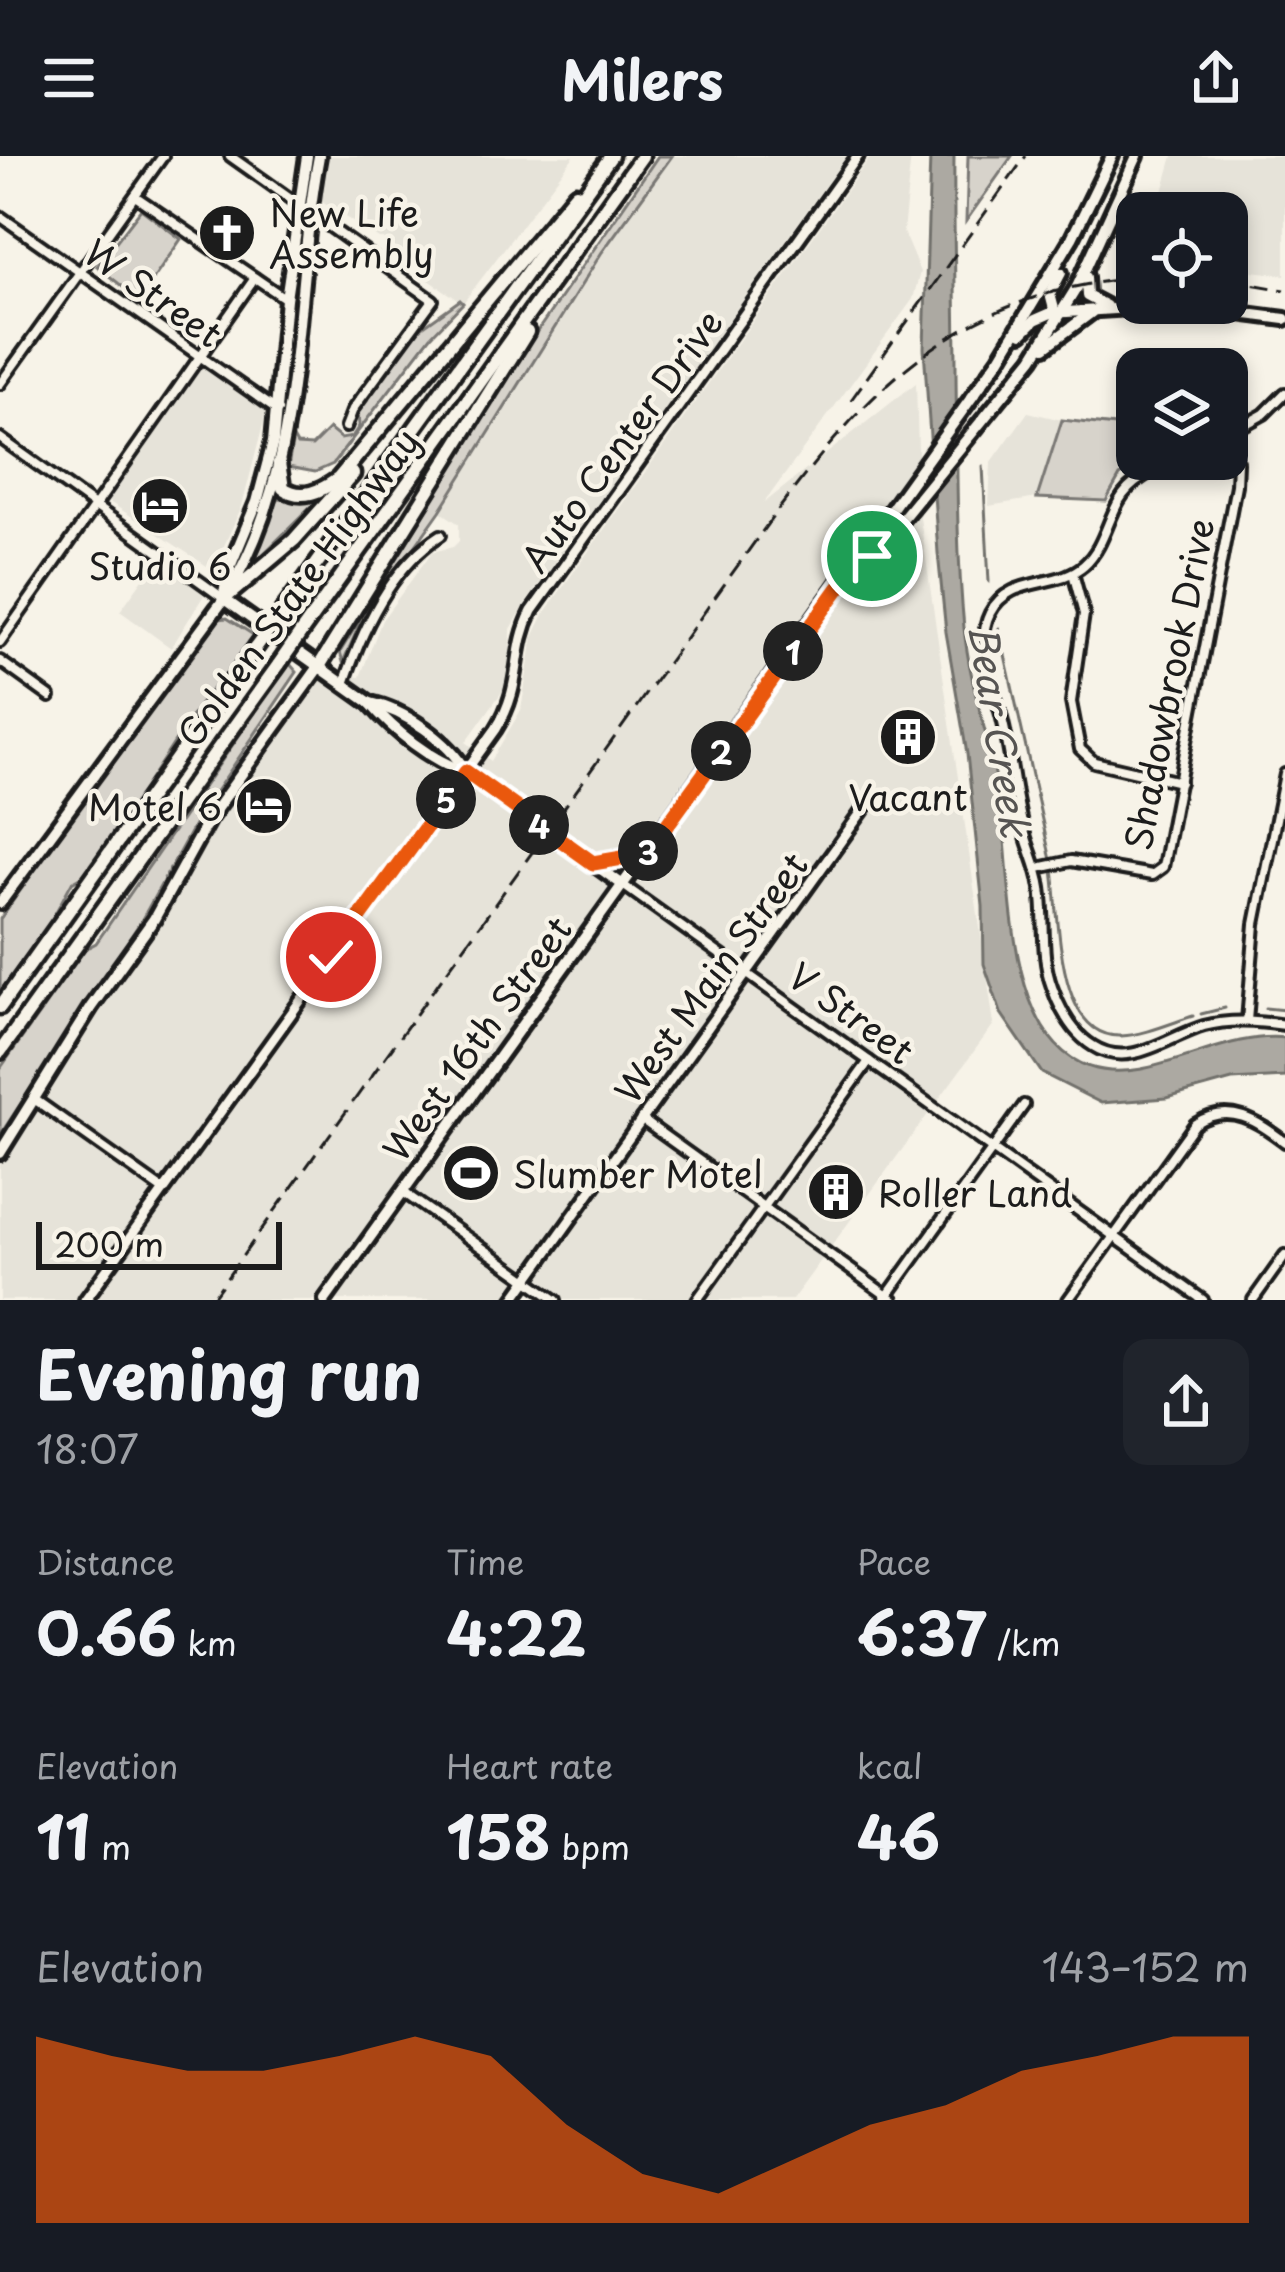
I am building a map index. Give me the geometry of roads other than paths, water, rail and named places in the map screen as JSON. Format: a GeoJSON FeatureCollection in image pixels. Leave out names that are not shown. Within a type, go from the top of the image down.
{"type":"FeatureCollection","features":[{"type":"Feature","properties":{"kind":"highway"},"geometry":{"type":"LineString","coordinates":[[280,463],[280,482],[287,491],[304,494],[327,487],[349,467],[610,156]]}},
{"type":"Feature","properties":{"kind":"highway","name":"Golden State Highway"},"geometry":{"type":"LineString","coordinates":[[0,1007],[610,156]]}},
{"type":"Feature","properties":{"kind":"highway","name":"Golden State Highway"},"geometry":{"type":"LineString","coordinates":[[0,1052],[642,156]]}},
{"type":"Feature","properties":{"kind":"highway"},"geometry":{"type":"LineString","coordinates":[[316,671],[604,212]]}},
{"type":"Feature","properties":{"kind":"highway"},"geometry":{"type":"LineString","coordinates":[[224,599],[276,556],[326,505],[458,334]]}},
{"type":"Feature","properties":{"kind":"main road"},"geometry":{"type":"LineString","coordinates":[[0,903],[5,884],[224,599],[262,521],[280,463],[294,366],[307,156]]}},
{"type":"Feature","properties":{"kind":"main road"},"geometry":{"type":"LineString","coordinates":[[224,599],[227,574],[266,475],[278,410],[286,299],[304,206],[320,156]]}},
{"type":"Feature","properties":{"kind":"main road","name":"West 16th Street"},"geometry":{"type":"LineString","coordinates":[[325,1300],[1000,358],[1096,194],[1112,156]]}},
{"type":"Feature","properties":{"kind":"main road","name":"West 16th Street"},"geometry":{"type":"LineString","coordinates":[[846,578],[872,556],[1033,358],[1086,268],[1137,156]]}},
{"type":"Feature","properties":{"kind":"main road"},"geometry":{"type":"LineString","coordinates":[[1058,313],[1050,294],[1096,194]]}},
{"type":"Feature","properties":{"kind":"main road"},"geometry":{"type":"LineString","coordinates":[[1086,268],[1086,292],[1092,302],[1116,306]]}},
{"type":"Feature","properties":{"kind":"main road"},"geometry":{"type":"LineString","coordinates":[[1000,358],[1028,325],[1058,313],[1116,309]]}},
{"type":"Feature","properties":{"kind":"main road"},"geometry":{"type":"LineString","coordinates":[[1033,358],[1094,311]]}},
{"type":"Feature","properties":{"kind":"main road"},"geometry":{"type":"LineString","coordinates":[[1248,313],[1285,319]]}},
{"type":"Feature","properties":{"kind":"main road"},"geometry":{"type":"LineString","coordinates":[[284,330],[294,366]]}},
{"type":"Feature","properties":{"kind":"main road","name":"V Street"},"geometry":{"type":"LineString","coordinates":[[224,599],[316,671],[370,703],[398,712],[457,755],[466,772],[623,885]]}},
{"type":"Feature","properties":{"kind":"main road"},"geometry":{"type":"LineString","coordinates":[[0,1153],[154,919],[209,819],[316,671]]}},
{"type":"Feature","properties":{"kind":"main road"},"geometry":{"type":"LineString","coordinates":[[593,863],[646,854]]}},
{"type":"Feature","properties":{"kind":"street"},"geometry":{"type":"LineString","coordinates":[[0,384],[164,156]]}},
{"type":"Feature","properties":{"kind":"street"},"geometry":{"type":"LineString","coordinates":[[230,156],[433,300],[353,409],[346,427]]}},
{"type":"Feature","properties":{"kind":"street","name":"Auto Center Drive"},"geometry":{"type":"LineString","coordinates":[[85,1300],[496,729],[514,697],[522,630],[532,611],[858,156]]}},
{"type":"Feature","properties":{"kind":"street"},"geometry":{"type":"LineString","coordinates":[[135,196],[286,299]]}},
{"type":"Feature","properties":{"kind":"street","name":"W Street"},"geometry":{"type":"LineString","coordinates":[[0,216],[278,410]]}},
{"type":"Feature","properties":{"kind":"street"},"geometry":{"type":"LineString","coordinates":[[0,642],[255,278]]}},
{"type":"Feature","properties":{"kind":"street"},"geometry":{"type":"LineString","coordinates":[[1248,423],[1285,393]]}},
{"type":"Feature","properties":{"kind":"street","name":"V Street"},"geometry":{"type":"LineString","coordinates":[[0,438],[224,599]]}},
{"type":"Feature","properties":{"kind":"street"},"geometry":{"type":"LineString","coordinates":[[1141,480],[1120,499],[1093,556],[1073,573],[1027,584],[1001,599],[990,614],[983,639],[1024,833],[1042,866],[1045,953],[1052,988],[1068,1021],[1091,1045],[1107,1053],[1126,1056],[1205,1026],[1285,1025]]}},
{"type":"Feature","properties":{"kind":"street","name":"Shadowbrook Drive"},"geometry":{"type":"LineString","coordinates":[[1042,866],[1059,861],[1158,874],[1165,860],[1236,480]]}},
{"type":"Feature","properties":{"kind":"street"},"geometry":{"type":"LineString","coordinates":[[344,684],[372,615],[423,546],[441,535]]}},
{"type":"Feature","properties":{"kind":"street"},"geometry":{"type":"LineString","coordinates":[[1073,573],[1084,614],[1071,702],[1080,749],[1094,763],[1180,782]]}},
{"type":"Feature","properties":{"kind":"street"},"geometry":{"type":"LineString","coordinates":[[0,661],[50,697]]}},
{"type":"Feature","properties":{"kind":"street"},"geometry":{"type":"LineString","coordinates":[[1247,1022],[1255,924],[1285,774]]}},
{"type":"Feature","properties":{"kind":"street","name":"West Main Street"},"geometry":{"type":"LineString","coordinates":[[513,1300],[868,802]]}},
{"type":"Feature","properties":{"kind":"street","name":"V Street"},"geometry":{"type":"LineString","coordinates":[[623,885],[1203,1300]]}},
{"type":"Feature","properties":{"kind":"street"},"geometry":{"type":"LineString","coordinates":[[697,1300],[868,1061]]}},
{"type":"Feature","properties":{"kind":"street"},"geometry":{"type":"LineString","coordinates":[[33,1098],[166,1192]]}},
{"type":"Feature","properties":{"kind":"street"},"geometry":{"type":"LineString","coordinates":[[641,1119],[888,1299],[1024,1105]]}},
{"type":"Feature","properties":{"kind":"street"},"geometry":{"type":"LineString","coordinates":[[1068,1300],[1195,1124],[1204,1118],[1243,1115],[1285,1142]]}},
{"type":"Feature","properties":{"kind":"street"},"geometry":{"type":"LineString","coordinates":[[403,1192],[556,1300]]}},
{"type":"Feature","properties":{"kind":"street"},"geometry":{"type":"LineString","coordinates":[[1253,1300],[1285,1255]]}},
{"type":"Feature","properties":{"kind":"waterway"},"geometry":{"type":"LineString","coordinates":[[983,466],[989,582]]}},
{"type":"Feature","properties":{"kind":"waterway","name":"Bear Creek"},"geometry":{"type":"LineString","coordinates":[[999,628],[1051,860]]}},
{"type":"Feature","properties":{"kind":"waterway"},"geometry":{"type":"LineString","coordinates":[[1053,870],[1065,971],[1084,1017],[1099,1031],[1121,1036],[1193,1016]]}},
{"type":"Feature","properties":{"kind":"waterway"},"geometry":{"type":"LineString","coordinates":[[1201,1014],[1225,1008]]}},
{"type":"Feature","properties":{"kind":"waterway"},"geometry":{"type":"LineString","coordinates":[[1265,1008],[1285,1010]]}},
{"type":"Feature","properties":{"kind":"railway"},"geometry":{"type":"LineString","coordinates":[[851,400],[1026,156]]}},
{"type":"Feature","properties":{"kind":"railway"},"geometry":{"type":"LineString","coordinates":[[211,1300],[764,529],[839,434],[920,357],[966,327],[1016,304],[1073,287],[1116,281]]}},
{"type":"Feature","properties":{"kind":"railway"},"geometry":{"type":"LineString","coordinates":[[1248,284],[1285,290]]}},
{"type":"Feature","properties":{"kind":"place","name":"New Life Assembly"},"geometry":{"type":"Point","coordinates":[227,233]}},
{"type":"Feature","properties":{"kind":"place","name":"Studio 6"},"geometry":{"type":"Point","coordinates":[160,506]}},
{"type":"Feature","properties":{"kind":"place","name":"Vacant"},"geometry":{"type":"Point","coordinates":[908,737]}},
{"type":"Feature","properties":{"kind":"place","name":"Motel 6"},"geometry":{"type":"Point","coordinates":[264,806]}},
{"type":"Feature","properties":{"kind":"place","name":"Slumber Motel"},"geometry":{"type":"Point","coordinates":[471,1173]}},
{"type":"Feature","properties":{"kind":"place","name":"Roller Land"},"geometry":{"type":"Point","coordinates":[836,1192]}}]}
